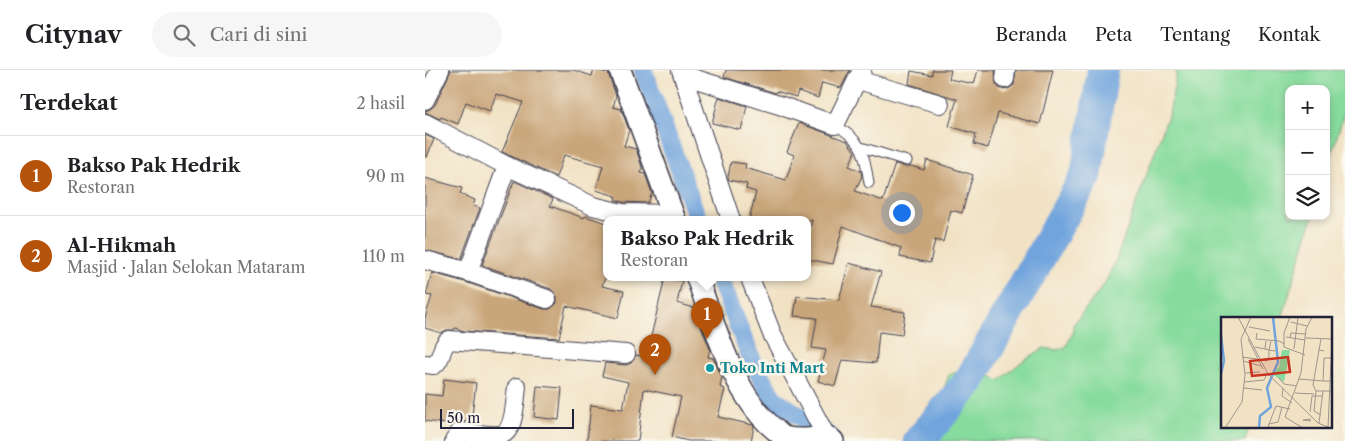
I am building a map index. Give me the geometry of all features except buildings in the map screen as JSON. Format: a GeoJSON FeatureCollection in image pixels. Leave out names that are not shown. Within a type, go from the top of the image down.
{"type":"FeatureCollection","features":[{"type":"Feature","properties":{"kind":"street"},"geometry":{"type":"LineString","coordinates":[[425,100],[440,70]]}},
{"type":"Feature","properties":{"kind":"street"},"geometry":{"type":"LineString","coordinates":[[620,70],[674,216]]}},
{"type":"Feature","properties":{"kind":"street"},"geometry":{"type":"LineString","coordinates":[[682,73],[835,125],[860,75],[940,104]]}},
{"type":"Feature","properties":{"kind":"street"},"geometry":{"type":"LineString","coordinates":[[682,73],[730,216]]}},
{"type":"Feature","properties":{"kind":"street"},"geometry":{"type":"LineString","coordinates":[[425,123],[507,166],[593,206],[632,214],[660,216]]}},
{"type":"Feature","properties":{"kind":"street"},"geometry":{"type":"LineString","coordinates":[[468,272],[507,166]]}},
{"type":"Feature","properties":{"kind":"street"},"geometry":{"type":"LineString","coordinates":[[425,260],[468,272],[547,299]]}},
{"type":"Feature","properties":{"kind":"street"},"geometry":{"type":"LineString","coordinates":[[698,281],[726,355],[748,401],[782,439],[822,439],[772,334],[751,281]]}},
{"type":"Feature","properties":{"kind":"street"},"geometry":{"type":"LineString","coordinates":[[425,364],[434,365],[439,361],[445,343],[449,340],[626,354]]}},
{"type":"Feature","properties":{"kind":"street"},"geometry":{"type":"LineString","coordinates":[[454,441],[460,432],[501,435],[508,431],[511,425],[517,387]]}},
{"type":"Feature","properties":{"kind":"lane"},"geometry":{"type":"LineString","coordinates":[[835,125],[851,134],[861,147],[869,183]]}},
{"type":"Feature","properties":{"kind":"lane"},"geometry":{"type":"LineString","coordinates":[[861,147],[907,161]]}},
{"type":"Feature","properties":{"kind":"green space"},"geometry":{"type":"Polygon","coordinates":[[[1177,70],[1345,70],[1345,110],[1330,159],[1330,85],[1285,85],[1285,220],[1312,220],[1282,317],[1221,317],[1221,428],[1249,428],[1245,441],[917,441],[919,422],[941,396],[949,375],[973,365],[999,381],[1020,363],[1044,348],[1056,350],[1065,348],[1073,333],[1073,325],[1104,285],[1116,260],[1170,110],[1177,70]]]}},
{"type":"Feature","properties":{"kind":"waterway"},"geometry":{"type":"LineString","coordinates":[[643,70],[697,216]]}},
{"type":"Feature","properties":{"kind":"waterway"},"geometry":{"type":"LineString","coordinates":[[919,441],[969,382],[1086,176],[1103,70]]}},
{"type":"Feature","properties":{"kind":"waterway"},"geometry":{"type":"LineString","coordinates":[[720,281],[754,365],[773,398],[830,437]]}},
{"type":"Feature","properties":{"kind":"place","name":"Bakso Pak Hedrik"},"geometry":{"type":"Point","coordinates":[707,339]}},
{"type":"Feature","properties":{"kind":"place","name":"Toko Inti Mart"},"geometry":{"type":"Point","coordinates":[710,368]}},
{"type":"Feature","properties":{"kind":"place","name":"Al-Hikmah"},"geometry":{"type":"Point","coordinates":[655,375]}}]}
